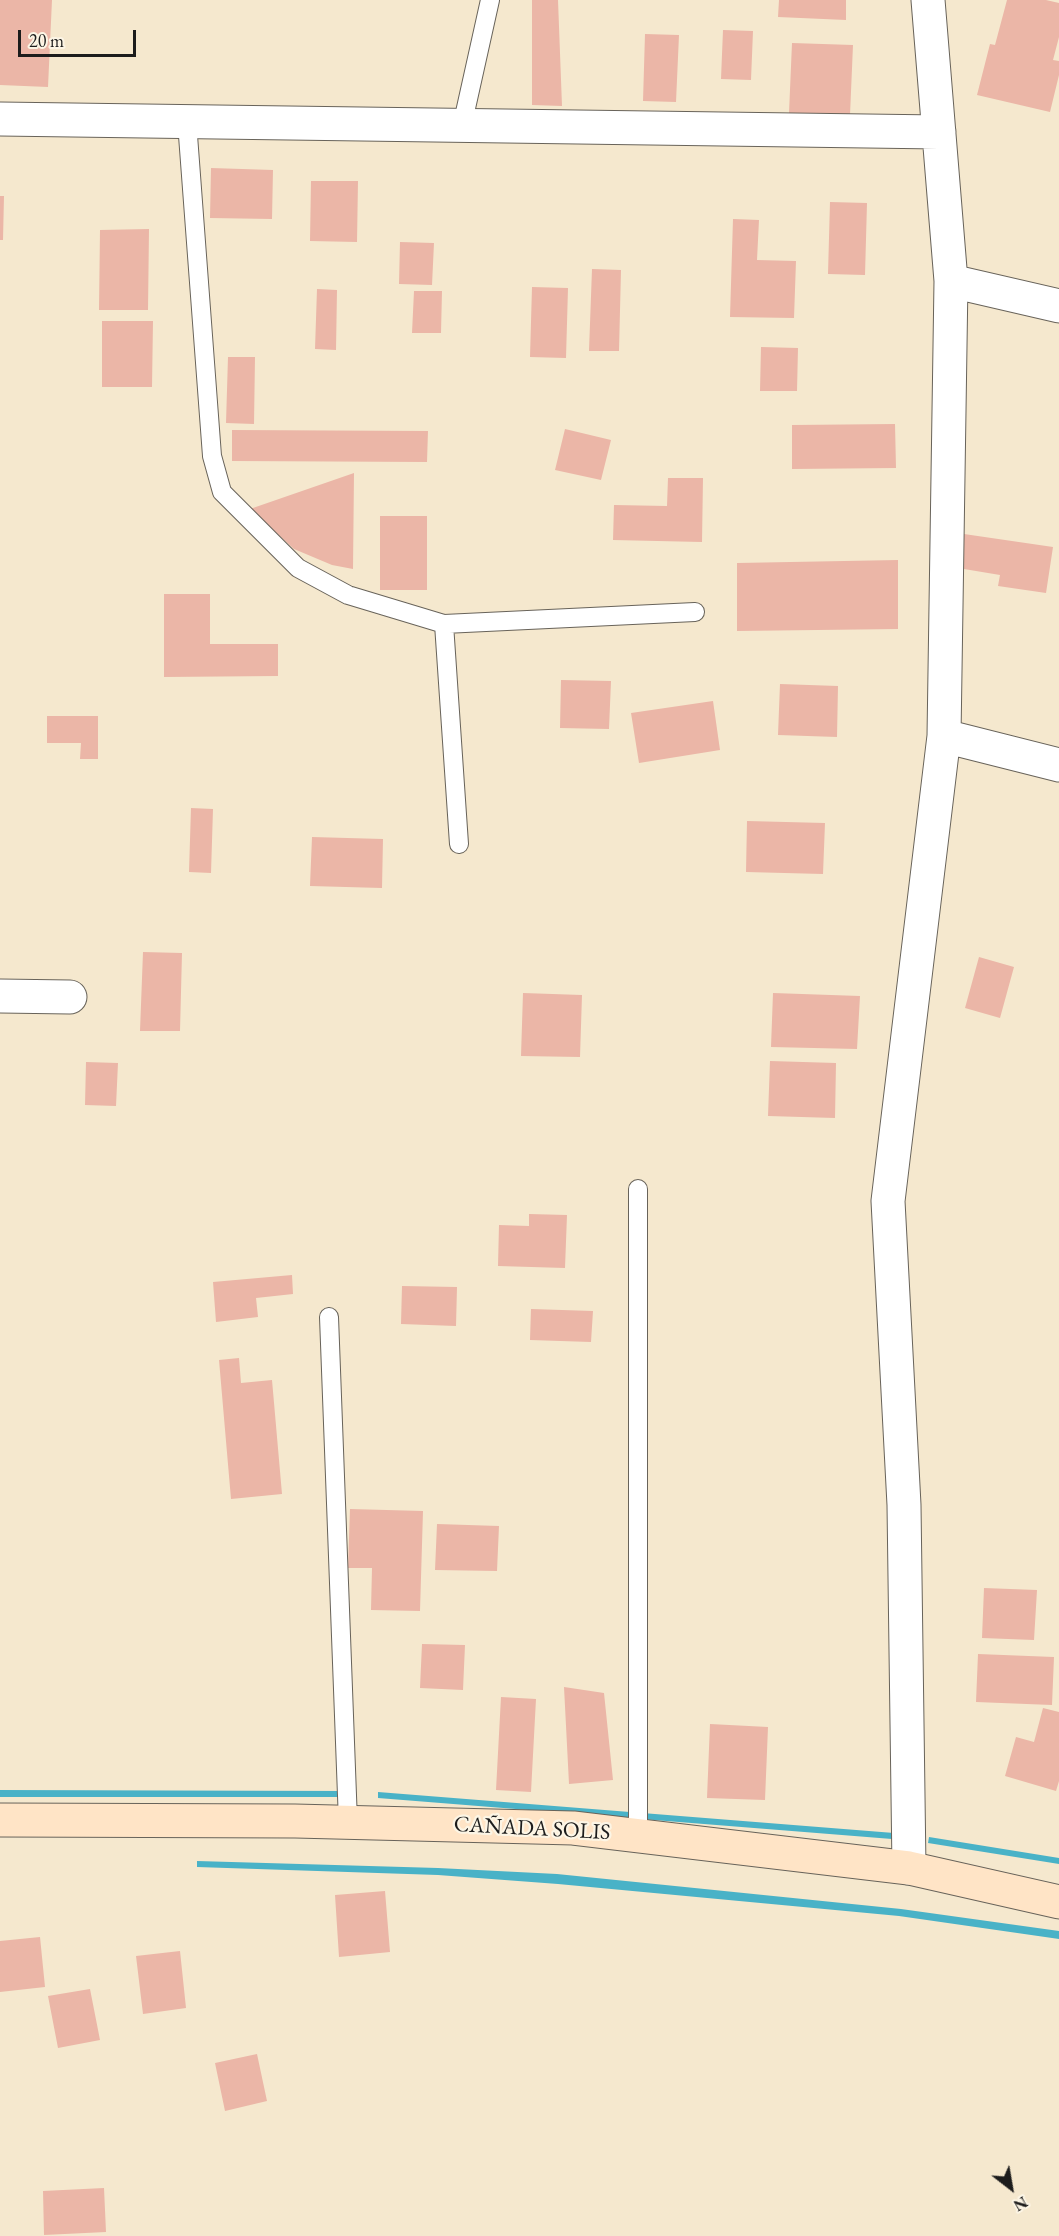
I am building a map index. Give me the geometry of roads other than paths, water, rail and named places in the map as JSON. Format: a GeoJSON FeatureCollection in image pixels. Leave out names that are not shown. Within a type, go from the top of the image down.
{"type":"FeatureCollection","features":[{"type":"Feature","properties":{"kind":"street"},"geometry":{"type":"LineString","coordinates":[[909,1868],[904,1505],[888,1201],[944,736],[951,280],[928,0]]}},
{"type":"Feature","properties":{"kind":"street"},"geometry":{"type":"LineString","coordinates":[[0,119],[939,132]]}},
{"type":"Feature","properties":{"kind":"street"},"geometry":{"type":"LineString","coordinates":[[951,280],[1059,306]]}},
{"type":"Feature","properties":{"kind":"street"},"geometry":{"type":"LineString","coordinates":[[944,736],[1059,765]]}},
{"type":"Feature","properties":{"kind":"street"},"geometry":{"type":"LineString","coordinates":[[0,996],[70,997]]}},
{"type":"Feature","properties":{"kind":"street","name":"CAÑADA SOLIS"},"geometry":{"type":"LineString","coordinates":[[0,1820],[348,1822],[573,1828],[909,1868],[1059,1902]]}},
{"type":"Feature","properties":{"kind":"lane"},"geometry":{"type":"LineString","coordinates":[[462,126],[489,0]]}},
{"type":"Feature","properties":{"kind":"lane"},"geometry":{"type":"LineString","coordinates":[[187,122],[212,456],[222,492],[298,568],[348,595],[444,624],[695,612]]}},
{"type":"Feature","properties":{"kind":"lane"},"geometry":{"type":"LineString","coordinates":[[444,624],[459,844]]}},
{"type":"Feature","properties":{"kind":"lane"},"geometry":{"type":"LineString","coordinates":[[638,1189],[638,1835]]}},
{"type":"Feature","properties":{"kind":"lane"},"geometry":{"type":"LineString","coordinates":[[329,1317],[348,1822]]}},
{"type":"Feature","properties":{"kind":"water"},"geometry":{"type":"Polygon","coordinates":[[[0,1790],[345,1791],[346,1797],[0,1797],[0,1790]]]}},
{"type":"Feature","properties":{"kind":"water"},"geometry":{"type":"Polygon","coordinates":[[[378,1792],[894,1833],[892,1839],[378,1798],[378,1792]]]}},
{"type":"Feature","properties":{"kind":"water"},"geometry":{"type":"Polygon","coordinates":[[[929,1837],[1059,1858],[1059,1864],[928,1843],[929,1837]]]}},
{"type":"Feature","properties":{"kind":"water"},"geometry":{"type":"Polygon","coordinates":[[[197,1861],[557,1874],[901,1909],[1059,1931],[1059,1939],[899,1916],[558,1884],[438,1875],[197,1867],[197,1861]]]}}]}
